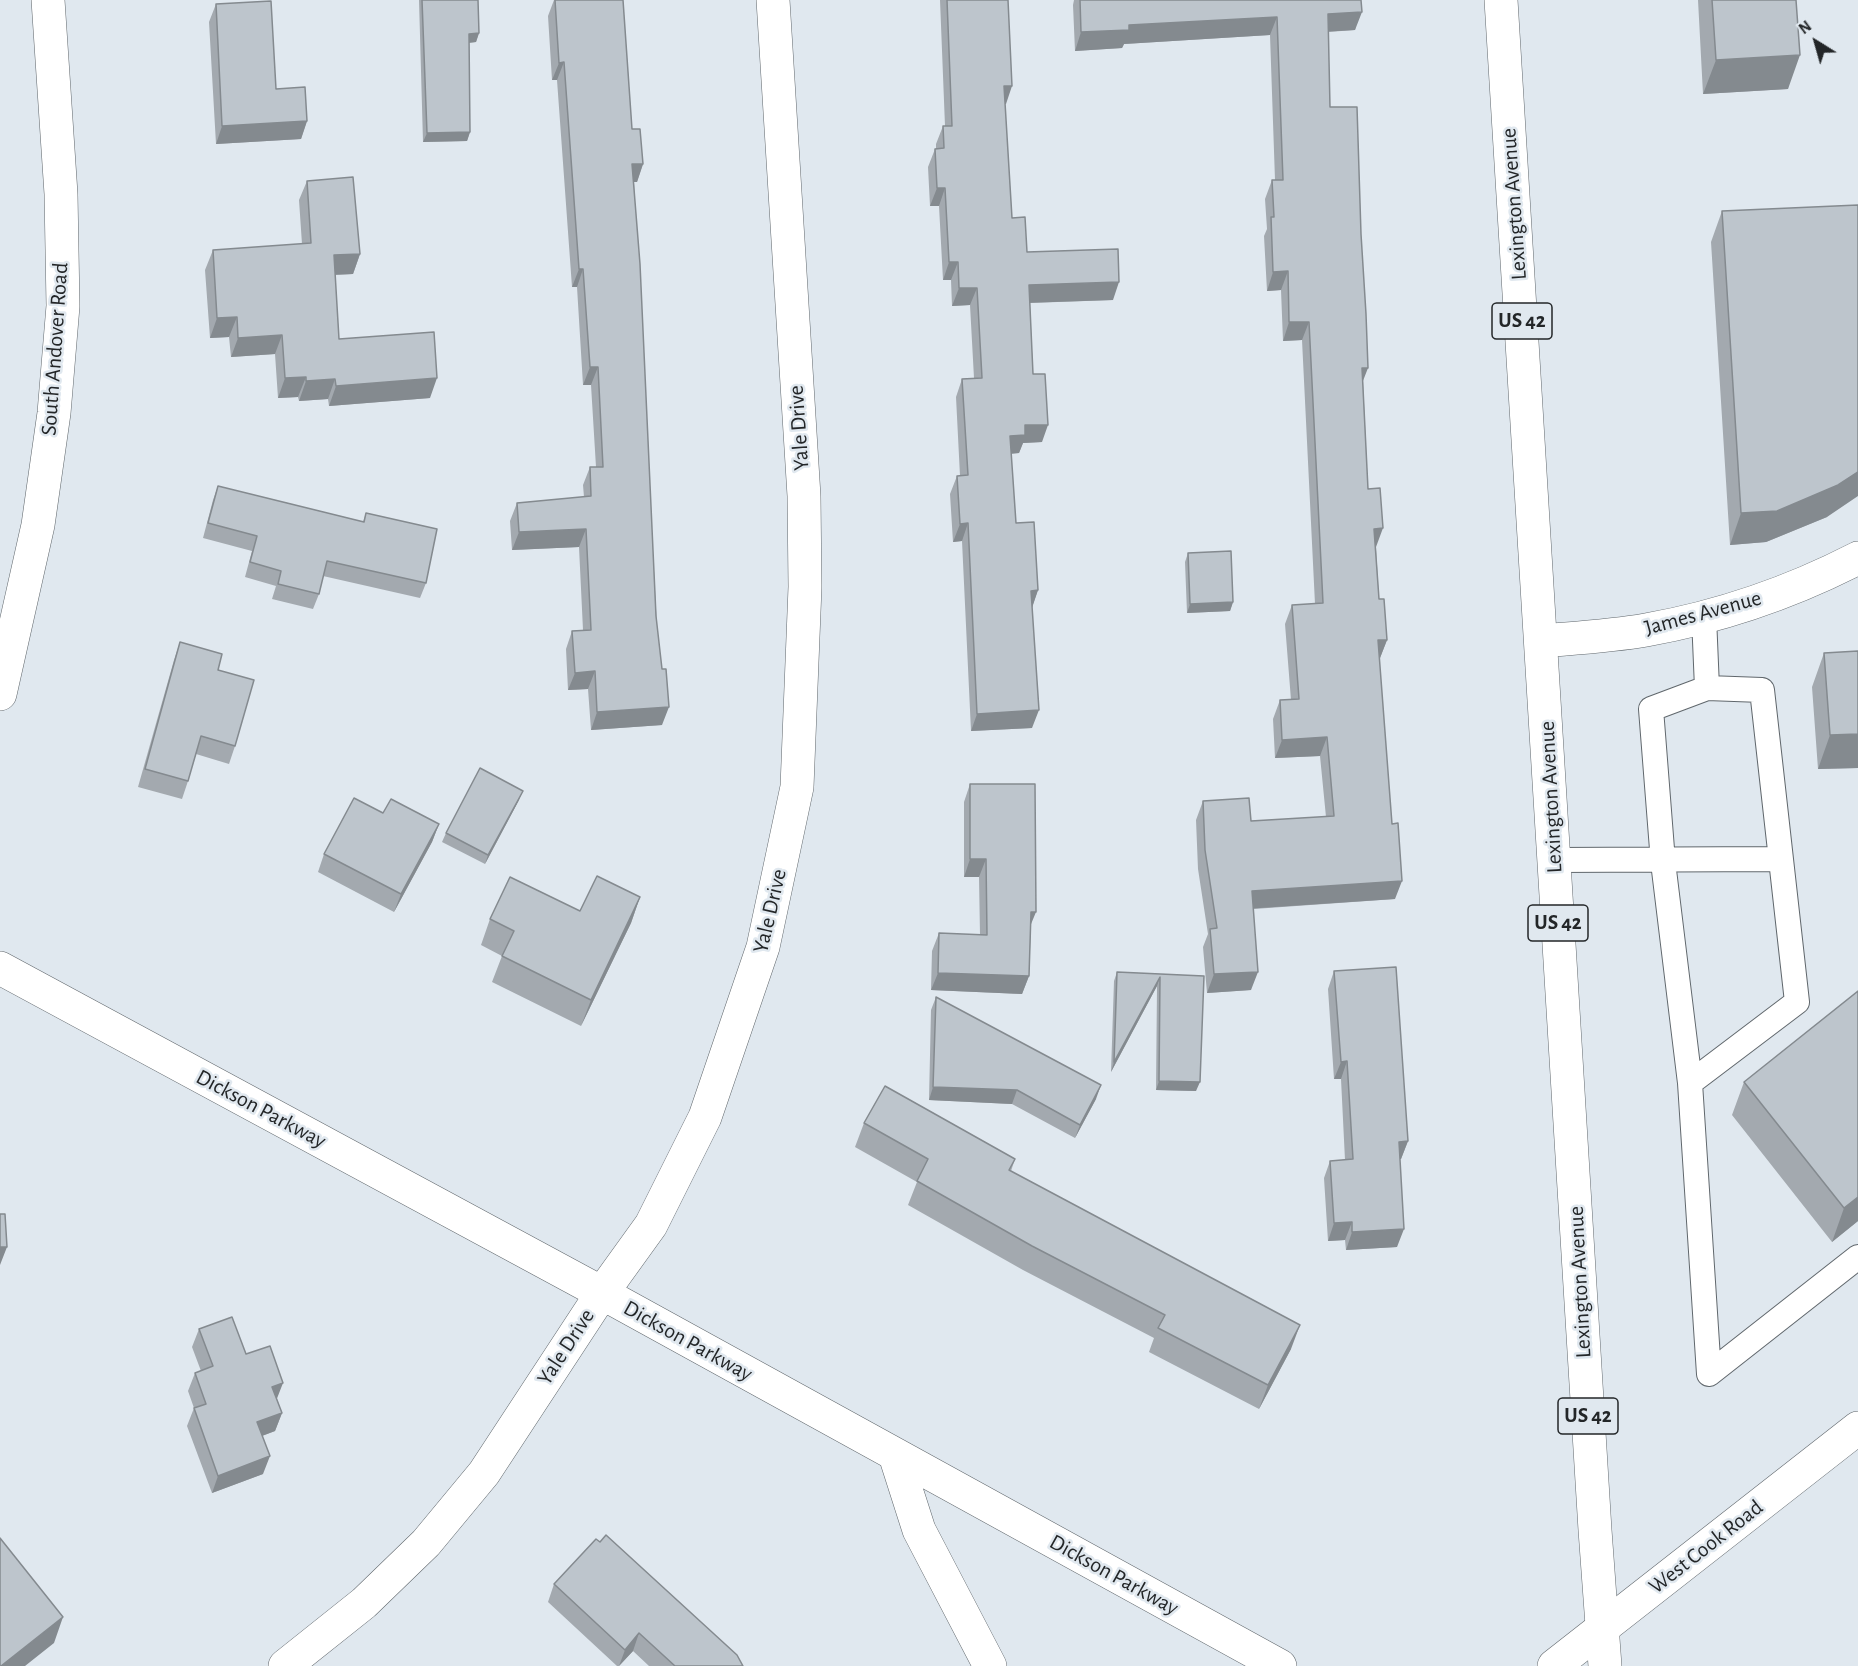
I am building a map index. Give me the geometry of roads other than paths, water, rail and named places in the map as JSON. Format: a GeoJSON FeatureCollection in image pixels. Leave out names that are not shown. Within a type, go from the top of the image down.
{"type":"FeatureCollection","features":[{"type":"Feature","properties":{"kind":"street","name":"South Andover Road"},"geometry":{"type":"LineString","coordinates":[[0,694],[38,525],[54,413],[63,306],[61,194],[48,0]]}},
{"type":"Feature","properties":{"kind":"street","name":"Yale Drive"},"geometry":{"type":"LineString","coordinates":[[285,1666],[364,1603],[426,1543],[484,1473],[602,1293],[651,1225],[705,1117],[763,946],[797,787],[804,671],[804,496],[773,0]]}},
{"type":"Feature","properties":{"kind":"street","name":"Lexington Avenue"},"geometry":{"type":"LineString","coordinates":[[1501,0],[1594,1519],[1605,1666]]}},
{"type":"Feature","properties":{"kind":"street","name":"James Avenue"},"geometry":{"type":"LineString","coordinates":[[1542,641],[1646,630],[1704,617],[1778,594],[1858,558]]}},
{"type":"Feature","properties":{"kind":"street","name":"Dickson Parkway"},"geometry":{"type":"LineString","coordinates":[[0,968],[602,1293],[1280,1666]]}},
{"type":"Feature","properties":{"kind":"street","name":"West Cook Road"},"geometry":{"type":"LineString","coordinates":[[1554,1666],[1858,1428]]}},
{"type":"Feature","properties":{"kind":"street"},"geometry":{"type":"LineString","coordinates":[[895,1455],[919,1530],[990,1666]]}},
{"type":"Feature","properties":{"kind":"lane"},"geometry":{"type":"LineString","coordinates":[[1704,617],[1707,688]]}},
{"type":"Feature","properties":{"kind":"lane"},"geometry":{"type":"LineString","coordinates":[[1690,1083],[1797,1002],[1779,859],[1762,690],[1707,688],[1651,709],[1663,862],[1690,1083],[1709,1374],[1858,1257]]}},
{"type":"Feature","properties":{"kind":"lane"},"geometry":{"type":"LineString","coordinates":[[1554,860],[1663,862],[1779,859]]}}]}
